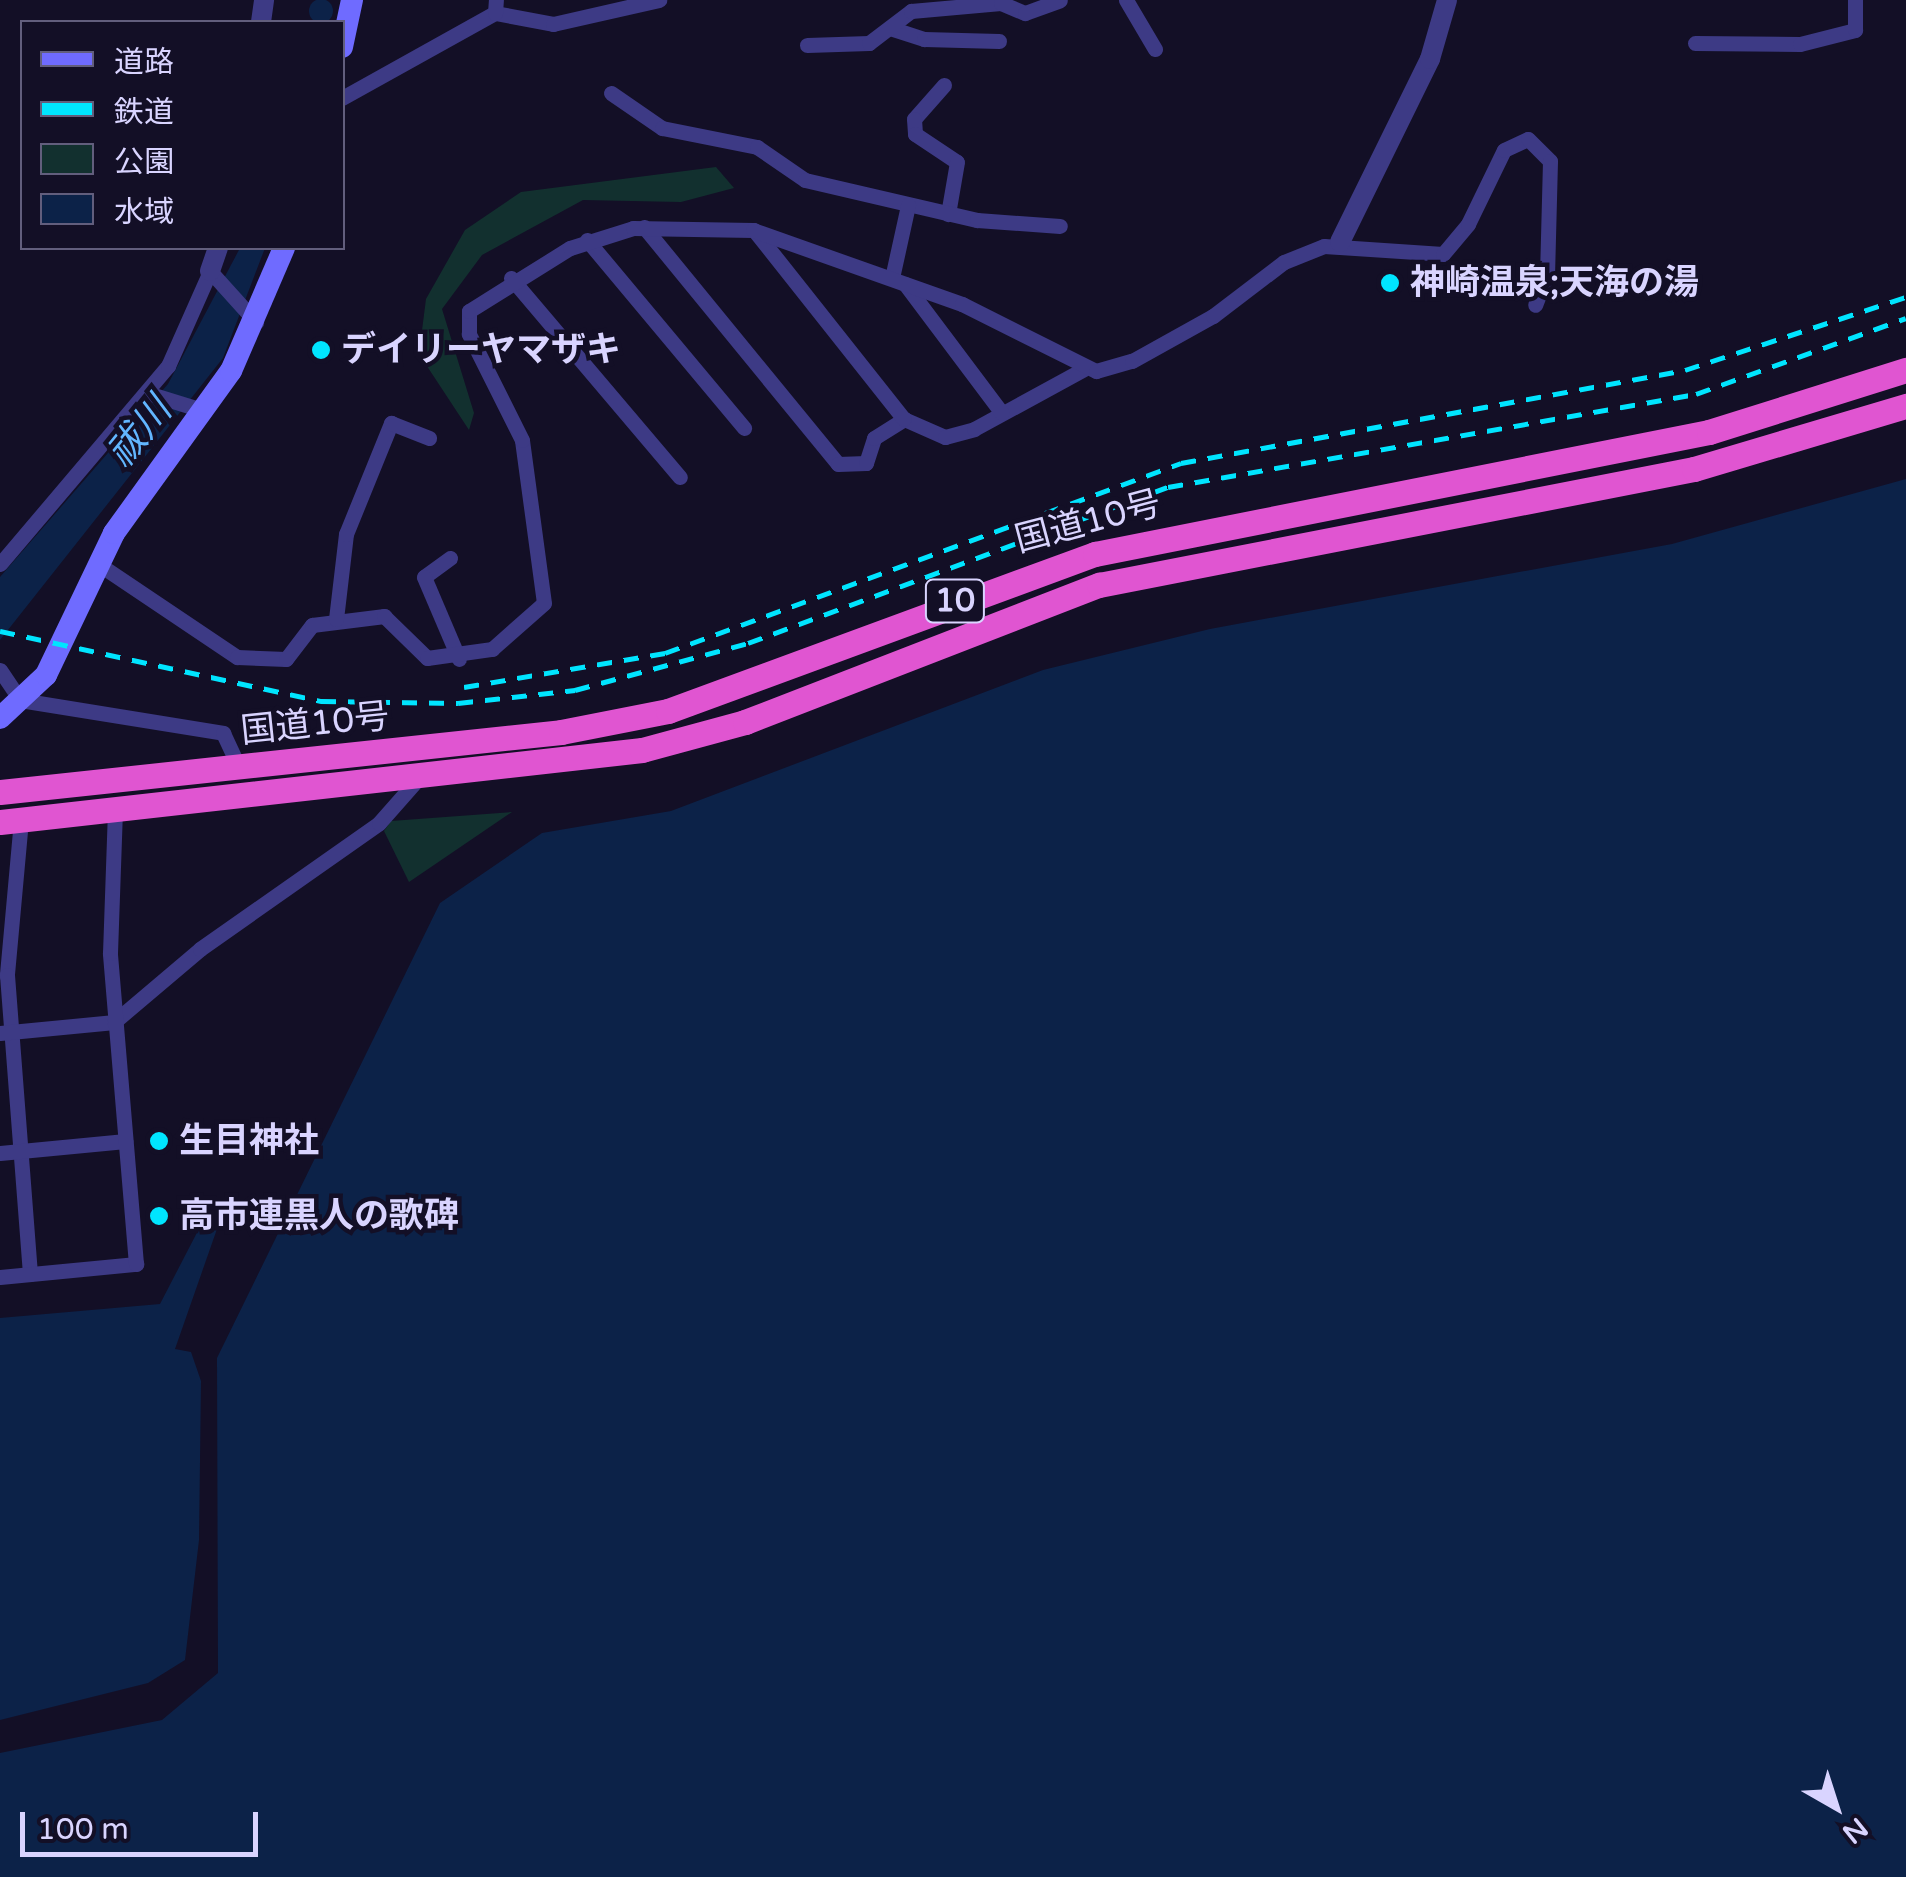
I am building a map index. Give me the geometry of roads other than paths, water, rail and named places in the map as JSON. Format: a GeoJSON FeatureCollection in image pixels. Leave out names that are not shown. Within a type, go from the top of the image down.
{"type":"FeatureCollection","features":[{"type":"Feature","properties":{"kind":"highway","name":"国道10号"},"geometry":{"type":"LineString","coordinates":[[0,792],[561,732],[668,711],[1095,554],[1709,432],[1906,370]]}},
{"type":"Feature","properties":{"kind":"highway","name":"国道10号"},"geometry":{"type":"LineString","coordinates":[[10,821],[416,781],[700,736],[1113,581],[1694,469],[1906,406]]}},
{"type":"Feature","properties":{"kind":"main road"},"geometry":{"type":"LineString","coordinates":[[345,32],[352,0]]}},
{"type":"Feature","properties":{"kind":"main road"},"geometry":{"type":"LineString","coordinates":[[0,718],[46,675],[97,563],[200,410],[283,250]]}},
{"type":"Feature","properties":{"kind":"street"},"geometry":{"type":"LineString","coordinates":[[345,96],[495,6],[553,24],[659,0]]}},
{"type":"Feature","properties":{"kind":"street"},"geometry":{"type":"LineString","coordinates":[[807,45],[869,43],[910,11],[1001,3],[1025,13],[1060,0]]}},
{"type":"Feature","properties":{"kind":"street"},"geometry":{"type":"LineString","coordinates":[[1126,0],[1156,49]]}},
{"type":"Feature","properties":{"kind":"street"},"geometry":{"type":"LineString","coordinates":[[1340,242],[1430,59],[1447,0]]}},
{"type":"Feature","properties":{"kind":"street"},"geometry":{"type":"LineString","coordinates":[[1695,43],[1800,44],[1855,30],[1855,0]]}},
{"type":"Feature","properties":{"kind":"street"},"geometry":{"type":"LineString","coordinates":[[890,28],[924,39],[999,41]]}},
{"type":"Feature","properties":{"kind":"street"},"geometry":{"type":"LineString","coordinates":[[944,85],[914,119],[915,134],[957,162],[948,214]]}},
{"type":"Feature","properties":{"kind":"street"},"geometry":{"type":"LineString","coordinates":[[611,93],[662,128],[757,147],[805,180],[948,214],[1060,226]]}},
{"type":"Feature","properties":{"kind":"street"},"geometry":{"type":"LineString","coordinates":[[754,230],[904,419],[944,436],[1002,413],[1084,370],[1132,361],[1284,262],[1340,242],[1443,254],[1468,224],[1504,150],[1536,140],[1550,179],[1547,274],[1535,305]]}},
{"type":"Feature","properties":{"kind":"street"},"geometry":{"type":"LineString","coordinates":[[908,205],[897,280],[1002,413]]}},
{"type":"Feature","properties":{"kind":"street"},"geometry":{"type":"LineString","coordinates":[[97,563],[237,656],[286,658],[312,625],[336,619],[392,617],[427,658],[459,659],[492,649],[544,604],[522,440],[466,322],[473,303],[511,278],[587,240],[644,227],[754,230],[1006,323],[1084,370]]}},
{"type":"Feature","properties":{"kind":"street"},"geometry":{"type":"LineString","coordinates":[[644,227],[838,464],[866,463],[874,438],[904,419]]}},
{"type":"Feature","properties":{"kind":"street"},"geometry":{"type":"LineString","coordinates":[[587,240],[744,428]]}},
{"type":"Feature","properties":{"kind":"street"},"geometry":{"type":"LineString","coordinates":[[0,564],[151,394],[182,342],[213,275],[218,250]]}},
{"type":"Feature","properties":{"kind":"street"},"geometry":{"type":"LineString","coordinates":[[213,275],[251,317]]}},
{"type":"Feature","properties":{"kind":"street"},"geometry":{"type":"LineString","coordinates":[[511,278],[680,477]]}},
{"type":"Feature","properties":{"kind":"street"},"geometry":{"type":"LineString","coordinates":[[151,394],[200,410]]}},
{"type":"Feature","properties":{"kind":"street"},"geometry":{"type":"LineString","coordinates":[[336,619],[346,534],[391,423],[429,438]]}},
{"type":"Feature","properties":{"kind":"street"},"geometry":{"type":"LineString","coordinates":[[450,558],[424,577],[459,659]]}},
{"type":"Feature","properties":{"kind":"street"},"geometry":{"type":"LineString","coordinates":[[0,670],[20,700],[224,733],[238,767]]}},
{"type":"Feature","properties":{"kind":"street"},"geometry":{"type":"LineString","coordinates":[[5,1033],[114,1022],[200,949],[379,823],[416,781]]}},
{"type":"Feature","properties":{"kind":"street"},"geometry":{"type":"LineString","coordinates":[[0,1277],[136,1264],[114,1022],[115,811]]}},
{"type":"Feature","properties":{"kind":"street"},"geometry":{"type":"LineString","coordinates":[[10,821],[5,1033],[30,1274]]}},
{"type":"Feature","properties":{"kind":"street"},"geometry":{"type":"LineString","coordinates":[[0,1153],[125,1141]]}},
{"type":"Feature","properties":{"kind":"water"},"geometry":{"type":"Polygon","coordinates":[[[326,0],[332,6],[330,20],[312,20],[312,2],[326,0]]]}},
{"type":"Feature","properties":{"kind":"water","name":"祓川"},"geometry":{"type":"Polygon","coordinates":[[[239,250],[264,250],[223,358],[0,640],[0,577],[168,384],[239,250]]]}},
{"type":"Feature","properties":{"kind":"water"},"geometry":{"type":"Polygon","coordinates":[[[1906,479],[1906,1877],[0,1877],[0,1753],[162,1720],[218,1673],[217,1358],[440,903],[542,833],[671,811],[1043,670],[1210,629],[1672,544],[1906,479]]]}},
{"type":"Feature","properties":{"kind":"water"},"geometry":{"type":"Polygon","coordinates":[[[203,1221],[217,1229],[175,1349],[191,1352],[201,1381],[199,1540],[185,1660],[148,1683],[0,1720],[0,1318],[160,1304],[203,1221]]]}},
{"type":"Feature","properties":{"kind":"railway"},"geometry":{"type":"LineString","coordinates":[[464,687],[665,653],[1181,463],[1685,370],[1906,297]]}},
{"type":"Feature","properties":{"kind":"railway"},"geometry":{"type":"LineString","coordinates":[[0,631],[321,701],[458,703],[575,690],[748,643],[1168,487],[1696,394],[1906,318]]}},
{"type":"Feature","properties":{"kind":"place","name":"神崎温泉;天海の湯"},"geometry":{"type":"Point","coordinates":[1390,283]}},
{"type":"Feature","properties":{"kind":"place","name":"デイリーヤマザキ"},"geometry":{"type":"Point","coordinates":[321,350]}},
{"type":"Feature","properties":{"kind":"place","name":"生目神社"},"geometry":{"type":"Point","coordinates":[159,1141]}},
{"type":"Feature","properties":{"kind":"place","name":"高市連黒人の歌碑"},"geometry":{"type":"Point","coordinates":[159,1216]}}]}
